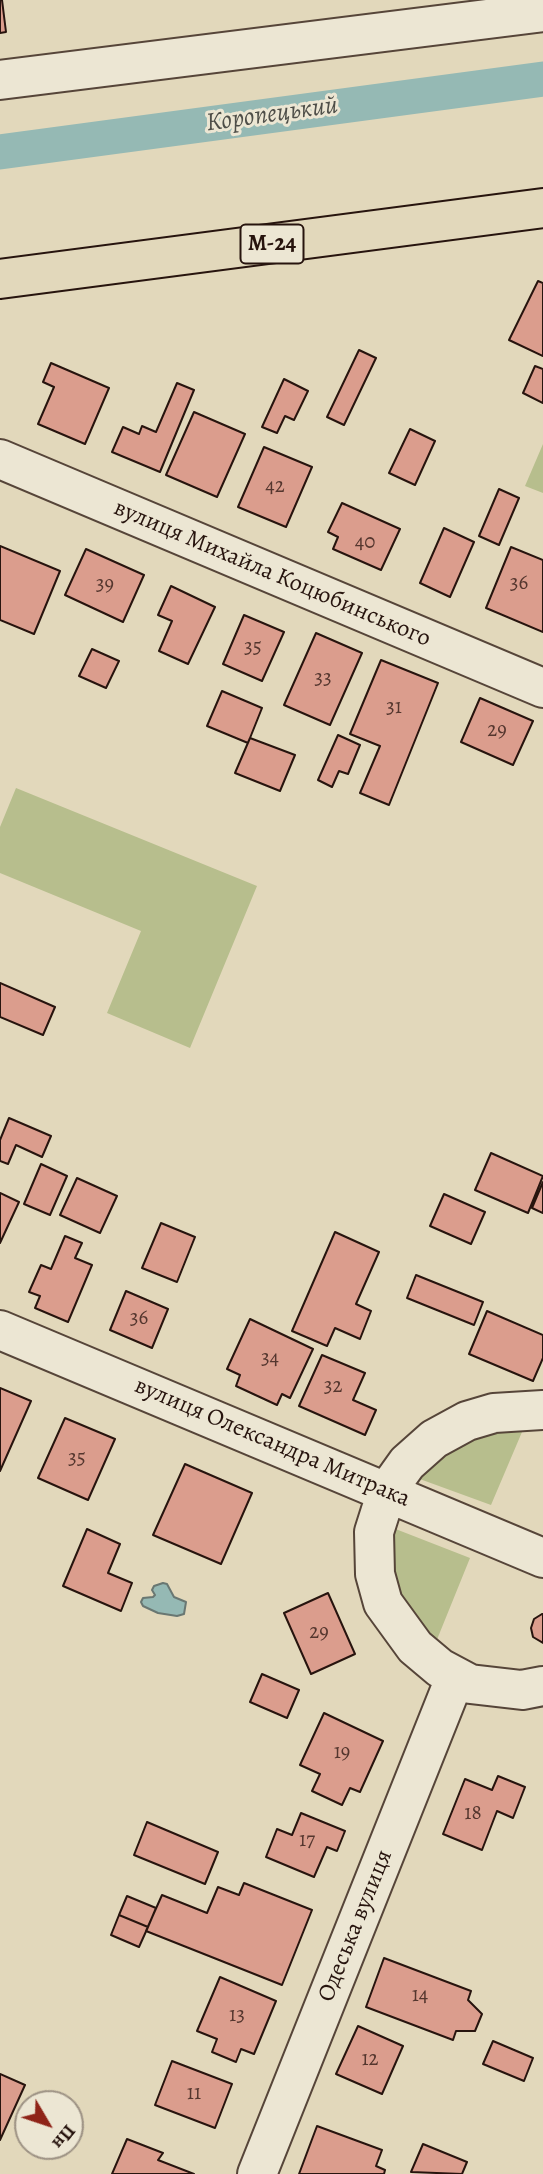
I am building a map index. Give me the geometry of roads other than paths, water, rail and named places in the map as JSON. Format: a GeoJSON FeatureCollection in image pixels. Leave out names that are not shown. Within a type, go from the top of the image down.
{"type":"FeatureCollection","features":[{"type":"Feature","properties":{"kind":"highway","name":"М-24"},"geometry":{"type":"LineString","coordinates":[[0,279],[543,208]]}},
{"type":"Feature","properties":{"kind":"street"},"geometry":{"type":"LineString","coordinates":[[0,80],[543,12]]}},
{"type":"Feature","properties":{"kind":"street","name":"вулиця Михайла Коцюбинського"},"geometry":{"type":"LineString","coordinates":[[0,459],[543,688]]}},
{"type":"Feature","properties":{"kind":"street","name":"вулиця Олександра Митрака"},"geometry":{"type":"LineString","coordinates":[[0,1330],[543,1558]]}},
{"type":"Feature","properties":{"kind":"street"},"geometry":{"type":"LineString","coordinates":[[543,1410],[494,1413],[467,1421],[434,1439],[407,1463],[387,1491],[374,1532],[375,1574],[383,1603],[415,1647],[455,1678],[492,1688],[522,1690],[543,1686]]}},
{"type":"Feature","properties":{"kind":"street","name":"Одеська вулиця"},"geometry":{"type":"LineString","coordinates":[[257,2174],[455,1678]]}},
{"type":"Feature","properties":{"kind":"water"},"geometry":{"type":"Polygon","coordinates":[[[167,1584],[174,1597],[186,1602],[184,1614],[177,1616],[158,1613],[143,1606],[143,1598],[153,1597],[154,1586],[167,1584]]]}},
{"type":"Feature","properties":{"kind":"waterway","name":"Коропецький"},"geometry":{"type":"LineString","coordinates":[[0,152],[543,79]]}}]}
